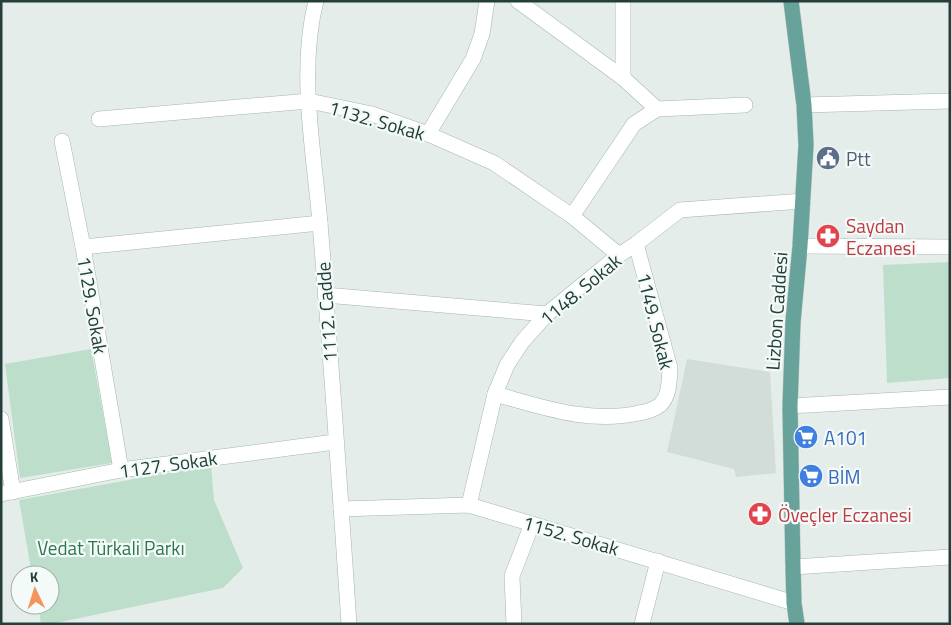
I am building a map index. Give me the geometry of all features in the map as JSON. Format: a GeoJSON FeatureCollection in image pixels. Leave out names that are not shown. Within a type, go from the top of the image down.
{"type":"FeatureCollection","features":[{"type":"Feature","properties":{"kind":"main road","name":"Lizbon Caddesi"},"geometry":{"type":"LineString","coordinates":[[791,1],[804,105],[806,145],[793,322],[790,406],[794,603],[797,624]]}},
{"type":"Feature","properties":{"kind":"street","name":"1112. Cadde"},"geometry":{"type":"LineString","coordinates":[[316,1],[309,53],[309,101],[320,223],[349,624]]}},
{"type":"Feature","properties":{"kind":"street"},"geometry":{"type":"LineString","coordinates":[[428,134],[472,59],[482,34],[487,1]]}},
{"type":"Feature","properties":{"kind":"street"},"geometry":{"type":"LineString","coordinates":[[518,1],[623,78],[657,109]]}},
{"type":"Feature","properties":{"kind":"street"},"geometry":{"type":"LineString","coordinates":[[623,1],[623,78]]}},
{"type":"Feature","properties":{"kind":"street","name":"1132. Sokak"},"geometry":{"type":"LineString","coordinates":[[100,119],[309,101],[372,114],[428,134],[494,163],[572,216],[619,255]]}},
{"type":"Feature","properties":{"kind":"street"},"geometry":{"type":"LineString","coordinates":[[804,105],[950,101]]}},
{"type":"Feature","properties":{"kind":"street"},"geometry":{"type":"LineString","coordinates":[[572,216],[634,124],[657,109],[745,105]]}},
{"type":"Feature","properties":{"kind":"street","name":"1129. Sokak"},"geometry":{"type":"LineString","coordinates":[[62,142],[121,470]]}},
{"type":"Feature","properties":{"kind":"street","name":"1148. Sokak"},"geometry":{"type":"LineString","coordinates":[[469,505],[495,394],[507,365],[522,342],[547,314],[619,255],[680,210],[803,201]]}},
{"type":"Feature","properties":{"kind":"street"},"geometry":{"type":"LineString","coordinates":[[82,247],[320,223]]}},
{"type":"Feature","properties":{"kind":"street","name":"1149. Sokak"},"geometry":{"type":"LineString","coordinates":[[495,394],[565,413],[590,416],[621,417],[660,406],[669,390],[670,368],[636,244]]}},
{"type":"Feature","properties":{"kind":"street"},"geometry":{"type":"LineString","coordinates":[[800,246],[950,247]]}},
{"type":"Feature","properties":{"kind":"street"},"geometry":{"type":"LineString","coordinates":[[325,295],[547,314]]}},
{"type":"Feature","properties":{"kind":"street"},"geometry":{"type":"LineString","coordinates":[[790,406],[950,397]]}},
{"type":"Feature","properties":{"kind":"street"},"geometry":{"type":"LineString","coordinates":[[1,419],[7,493]]}},
{"type":"Feature","properties":{"kind":"street","name":"1127. Sokak"},"geometry":{"type":"LineString","coordinates":[[7,493],[121,470],[335,442]]}},
{"type":"Feature","properties":{"kind":"street","name":"1152. Sokak"},"geometry":{"type":"LineString","coordinates":[[341,509],[469,505],[794,603]]}},
{"type":"Feature","properties":{"kind":"street"},"geometry":{"type":"LineString","coordinates":[[514,624],[512,576],[532,524]]}},
{"type":"Feature","properties":{"kind":"street"},"geometry":{"type":"LineString","coordinates":[[793,568],[950,557]]}},
{"type":"Feature","properties":{"kind":"street"},"geometry":{"type":"LineString","coordinates":[[642,624],[658,561]]}},
{"type":"Feature","properties":{"kind":"shaded area"},"geometry":{"type":"Polygon","coordinates":[[[687,359],[770,372],[776,473],[736,477],[734,469],[667,452],[687,359]]]}},
{"type":"Feature","properties":{"kind":"green space"},"geometry":{"type":"Polygon","coordinates":[[[950,262],[950,378],[887,383],[883,265],[950,262]]]}},
{"type":"Feature","properties":{"kind":"green space"},"geometry":{"type":"Polygon","coordinates":[[[91,349],[112,463],[20,478],[5,364],[91,349]]]}},
{"type":"Feature","properties":{"kind":"green space","name":"Vedat Türkali Parkı"},"geometry":{"type":"Polygon","coordinates":[[[211,465],[214,500],[243,568],[223,588],[51,624],[41,624],[40,615],[60,615],[60,565],[30,565],[19,500],[211,465]]]}},
{"type":"Feature","properties":{"kind":"place","name":"Ptt"},"geometry":{"type":"Point","coordinates":[828,158]}},
{"type":"Feature","properties":{"kind":"place","name":"Saydan Eczanesi"},"geometry":{"type":"Point","coordinates":[828,236]}},
{"type":"Feature","properties":{"kind":"place","name":"A101"},"geometry":{"type":"Point","coordinates":[806,437]}},
{"type":"Feature","properties":{"kind":"place","name":"BİM"},"geometry":{"type":"Point","coordinates":[811,476]}},
{"type":"Feature","properties":{"kind":"place","name":"Öveçler Eczanesi"},"geometry":{"type":"Point","coordinates":[760,514]}}]}
